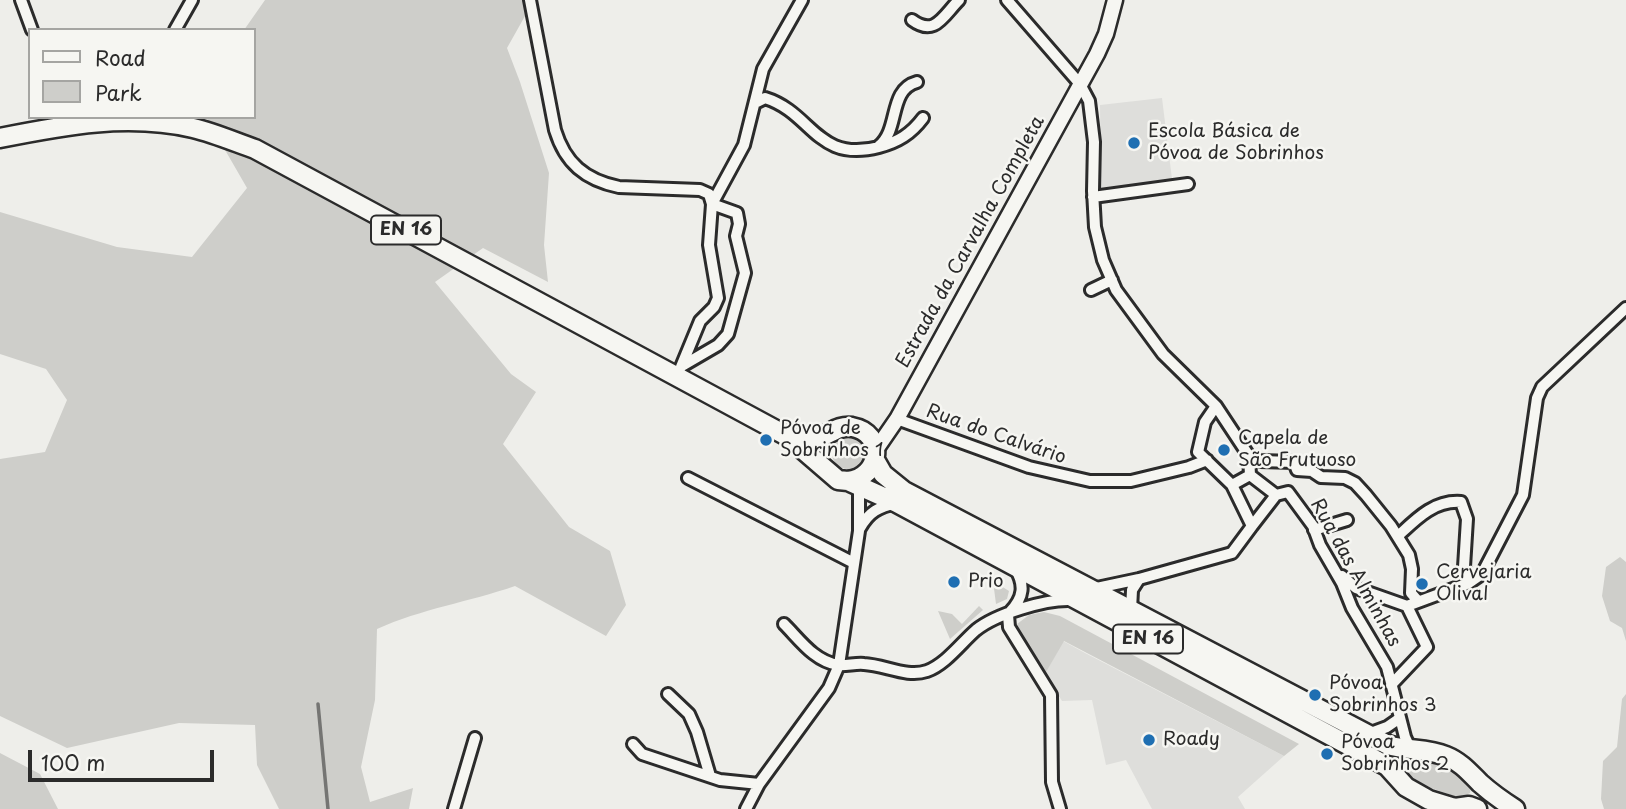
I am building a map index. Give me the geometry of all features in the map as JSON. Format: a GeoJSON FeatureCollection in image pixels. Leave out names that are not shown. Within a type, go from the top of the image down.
{"type":"FeatureCollection","features":[{"type":"Feature","properties":{"kind":"main road","name":"EN 16"},"geometry":{"type":"LineString","coordinates":[[0,138],[73,120],[146,119],[194,128],[255,149],[680,371],[787,436],[830,475],[897,503],[1387,766],[1406,787],[1424,801],[1468,808],[1479,796],[1479,782]]}},
{"type":"Feature","properties":{"kind":"main road","name":"EN 16"},"geometry":{"type":"LineString","coordinates":[[787,436],[809,441],[844,427],[861,430],[868,436],[883,474],[904,491],[1388,745],[1409,751],[1422,749],[1448,757],[1471,771],[1479,782],[1515,809]]}},
{"type":"Feature","properties":{"kind":"main road"},"geometry":{"type":"LineString","coordinates":[[824,468],[821,450],[829,435]]}},
{"type":"Feature","properties":{"kind":"main road"},"geometry":{"type":"LineString","coordinates":[[853,484],[865,475],[875,456]]}},
{"type":"Feature","properties":{"kind":"main road"},"geometry":{"type":"LineString","coordinates":[[1398,776],[1398,762],[1409,751]]}},
{"type":"Feature","properties":{"kind":"street"},"geometry":{"type":"LineString","coordinates":[[21,0],[31,28]]}},
{"type":"Feature","properties":{"kind":"street"},"geometry":{"type":"LineString","coordinates":[[176,28],[192,0]]}},
{"type":"Feature","properties":{"kind":"street"},"geometry":{"type":"LineString","coordinates":[[530,0],[555,130],[568,160],[586,175],[607,185],[700,190],[709,194],[712,204],[709,245],[718,298],[715,307],[700,321],[680,371]]}},
{"type":"Feature","properties":{"kind":"street"},"geometry":{"type":"LineString","coordinates":[[712,204],[744,145],[763,69],[802,0]]}},
{"type":"Feature","properties":{"kind":"street"},"geometry":{"type":"LineString","coordinates":[[912,20],[929,28],[959,0]]}},
{"type":"Feature","properties":{"kind":"street"},"geometry":{"type":"LineString","coordinates":[[1007,0],[1080,85],[1089,101]]}},
{"type":"Feature","properties":{"kind":"street","name":"Estrada da Carvalha Completa"},"geometry":{"type":"LineString","coordinates":[[875,456],[1107,34],[1115,0]]}},
{"type":"Feature","properties":{"kind":"street"},"geometry":{"type":"LineString","coordinates":[[1091,64],[1087,83],[1094,142],[1095,227],[1100,249],[1116,290],[1163,354],[1216,406],[1249,456],[1250,475],[1276,495],[1232,553],[1092,589]]}},
{"type":"Feature","properties":{"kind":"street"},"geometry":{"type":"LineString","coordinates":[[876,148],[886,140],[901,92],[907,85],[917,82]]}},
{"type":"Feature","properties":{"kind":"street"},"geometry":{"type":"LineString","coordinates":[[755,103],[765,97],[775,100],[824,141],[837,148],[856,151],[895,143],[912,132],[923,118]]}},
{"type":"Feature","properties":{"kind":"street"},"geometry":{"type":"LineString","coordinates":[[1072,99],[1078,97],[1089,101]]}},
{"type":"Feature","properties":{"kind":"street"},"geometry":{"type":"LineString","coordinates":[[1093,197],[1188,184]]}},
{"type":"Feature","properties":{"kind":"street"},"geometry":{"type":"LineString","coordinates":[[680,371],[718,345],[728,334],[744,273],[736,236],[737,213],[712,204]]}},
{"type":"Feature","properties":{"kind":"street"},"geometry":{"type":"LineString","coordinates":[[1091,290],[1112,280]]}},
{"type":"Feature","properties":{"kind":"street"},"geometry":{"type":"LineString","coordinates":[[1337,572],[1356,588],[1407,606],[1472,581],[1496,551],[1523,495],[1537,398],[1542,387],[1626,308]]}},
{"type":"Feature","properties":{"kind":"street"},"geometry":{"type":"LineString","coordinates":[[1216,406],[1205,422],[1198,452],[1232,485],[1252,526]]}},
{"type":"Feature","properties":{"kind":"street"},"geometry":{"type":"LineString","coordinates":[[861,430],[880,433],[897,419]]}},
{"type":"Feature","properties":{"kind":"street","name":"Rua do Calvário"},"geometry":{"type":"LineString","coordinates":[[897,419],[1030,467],[1090,481],[1131,481],[1207,460]]}},
{"type":"Feature","properties":{"kind":"street"},"geometry":{"type":"LineString","coordinates":[[1249,456],[1260,461],[1294,462],[1297,470],[1288,492]]}},
{"type":"Feature","properties":{"kind":"street"},"geometry":{"type":"LineString","coordinates":[[1297,470],[1312,471],[1321,477],[1345,478],[1354,483],[1398,536],[1411,561],[1411,593],[1418,601]]}},
{"type":"Feature","properties":{"kind":"street"},"geometry":{"type":"LineString","coordinates":[[1232,485],[1250,475]]}},
{"type":"Feature","properties":{"kind":"street"},"geometry":{"type":"LineString","coordinates":[[688,478],[854,563]]}},
{"type":"Feature","properties":{"kind":"street"},"geometry":{"type":"LineString","coordinates":[[753,807],[759,784],[830,688],[839,665],[859,531],[853,484]]}},
{"type":"Feature","properties":{"kind":"street","name":"Rua das Alminhas"},"geometry":{"type":"LineString","coordinates":[[1276,495],[1288,492],[1304,511],[1320,545],[1337,572],[1352,608],[1387,667],[1400,718]]}},
{"type":"Feature","properties":{"kind":"street"},"geometry":{"type":"LineString","coordinates":[[1398,536],[1432,507],[1453,501],[1461,502],[1467,519],[1464,567],[1472,581]]}},
{"type":"Feature","properties":{"kind":"street"},"geometry":{"type":"LineString","coordinates":[[859,531],[866,517],[878,507],[897,503]]}},
{"type":"Feature","properties":{"kind":"street"},"geometry":{"type":"LineString","coordinates":[[1314,530],[1347,520]]}},
{"type":"Feature","properties":{"kind":"street"},"geometry":{"type":"LineString","coordinates":[[1015,568],[1021,578],[1022,589],[1020,601],[1008,615],[1009,627],[1051,695],[1052,782],[1060,809]]}},
{"type":"Feature","properties":{"kind":"street"},"geometry":{"type":"LineString","coordinates":[[1131,610],[1132,590],[1139,579]]}},
{"type":"Feature","properties":{"kind":"street"},"geometry":{"type":"LineString","coordinates":[[784,624],[818,659],[839,665],[863,663],[917,673],[929,671],[940,664],[979,628],[993,620],[1057,599],[1074,600]]}},
{"type":"Feature","properties":{"kind":"street"},"geometry":{"type":"LineString","coordinates":[[1391,685],[1427,647],[1407,606]]}},
{"type":"Feature","properties":{"kind":"street"},"geometry":{"type":"LineString","coordinates":[[668,694],[689,714],[710,776]]}},
{"type":"Feature","properties":{"kind":"street"},"geometry":{"type":"LineString","coordinates":[[1368,734],[1400,718],[1409,751]]}},
{"type":"Feature","properties":{"kind":"street"},"geometry":{"type":"LineString","coordinates":[[454,809],[475,738]]}},
{"type":"Feature","properties":{"kind":"street"},"geometry":{"type":"LineString","coordinates":[[633,744],[642,754],[720,780],[759,784]]}},
{"type":"Feature","properties":{"kind":"shaded area","name":"Escola Básica de Póvoa de Sobrinhos"},"geometry":{"type":"Polygon","coordinates":[[[1162,98],[1172,179],[1101,189],[1100,105],[1162,98]]]}},
{"type":"Feature","properties":{"kind":"shaded area"},"geometry":{"type":"Polygon","coordinates":[[[1063,641],[1284,756],[1238,797],[1245,809],[1152,809],[1126,760],[1106,765],[1092,700],[1062,701],[1045,674],[1063,641]]]}},
{"type":"Feature","properties":{"kind":"green space"},"geometry":{"type":"Polygon","coordinates":[[[265,0],[534,0],[507,48],[549,173],[544,245],[548,282],[483,248],[435,282],[511,374],[536,392],[503,444],[569,527],[610,551],[626,605],[606,636],[515,586],[411,616],[377,629],[375,700],[361,767],[370,802],[413,788],[409,809],[279,809],[257,765],[255,725],[179,723],[67,748],[0,716],[0,459],[45,452],[67,400],[46,369],[0,354],[0,212],[117,247],[192,257],[247,188],[207,119],[256,119],[256,28],[245,28],[265,0]]]}},
{"type":"Feature","properties":{"kind":"green space"},"geometry":{"type":"Polygon","coordinates":[[[848,437],[860,441],[864,453],[860,465],[848,469],[836,465],[832,453],[836,441],[848,437]]]}},
{"type":"Feature","properties":{"kind":"green space"},"geometry":{"type":"Polygon","coordinates":[[[1620,557],[1626,562],[1626,641],[1622,628],[1610,621],[1602,596],[1606,567],[1620,557]]]}},
{"type":"Feature","properties":{"kind":"green space"},"geometry":{"type":"Polygon","coordinates":[[[993,581],[1009,591],[1007,599],[996,604],[993,581]]]}},
{"type":"Feature","properties":{"kind":"green space"},"geometry":{"type":"Polygon","coordinates":[[[979,606],[983,610],[950,639],[938,611],[952,614],[962,624],[979,606]]]}},
{"type":"Feature","properties":{"kind":"green space"},"geometry":{"type":"Polygon","coordinates":[[[1044,612],[1060,616],[1299,744],[1284,756],[1064,641],[1045,674],[1017,624],[1029,615],[1044,612]]]}},
{"type":"Feature","properties":{"kind":"green space"},"geometry":{"type":"Polygon","coordinates":[[[1626,694],[1626,809],[1604,809],[1601,799],[1603,761],[1617,747],[1622,699],[1626,694]]]}},
{"type":"Feature","properties":{"kind":"green space"},"geometry":{"type":"Polygon","coordinates":[[[0,753],[40,774],[58,809],[0,809],[0,753]]]}},
{"type":"Feature","properties":{"kind":"green space"},"geometry":{"type":"Polygon","coordinates":[[[1416,758],[1438,764],[1460,775],[1471,786],[1470,793],[1460,798],[1418,781],[1407,771],[1407,764],[1416,758]]]}},
{"type":"Feature","properties":{"kind":"waterway"},"geometry":{"type":"LineString","coordinates":[[318,704],[328,809]]}},
{"type":"Feature","properties":{"kind":"place","name":"Escola Básica de Póvoa de Sobrinhos"},"geometry":{"type":"Point","coordinates":[1134,143]}},
{"type":"Feature","properties":{"kind":"place","name":"Póvoa de Sobrinhos 1"},"geometry":{"type":"Point","coordinates":[766,440]}},
{"type":"Feature","properties":{"kind":"place","name":"Capela de São Frutuoso"},"geometry":{"type":"Point","coordinates":[1224,450]}},
{"type":"Feature","properties":{"kind":"place","name":"Prio"},"geometry":{"type":"Point","coordinates":[954,582]}},
{"type":"Feature","properties":{"kind":"place","name":"Cervejaria Olival"},"geometry":{"type":"Point","coordinates":[1422,584]}},
{"type":"Feature","properties":{"kind":"place","name":"Póvoa Sobrinhos 3"},"geometry":{"type":"Point","coordinates":[1315,695]}},
{"type":"Feature","properties":{"kind":"place","name":"Roady"},"geometry":{"type":"Point","coordinates":[1149,740]}},
{"type":"Feature","properties":{"kind":"place","name":"Póvoa Sobrinhos 2"},"geometry":{"type":"Point","coordinates":[1327,754]}}]}
